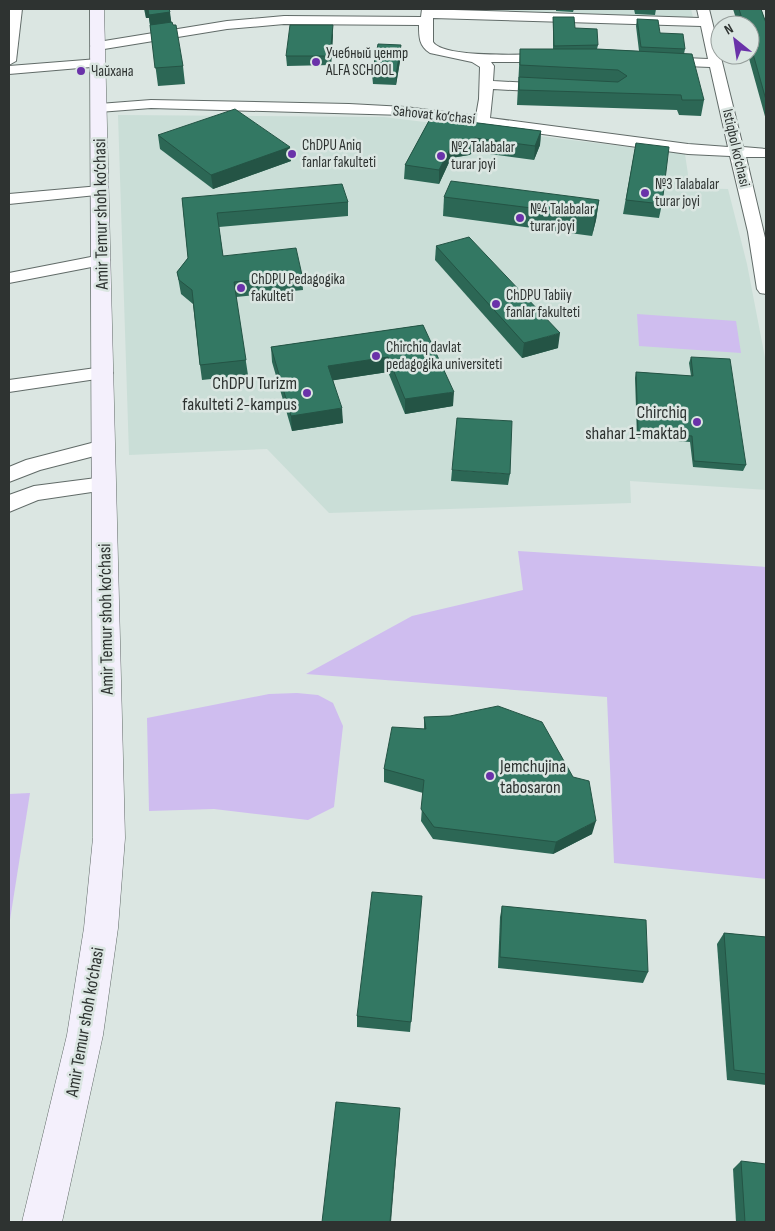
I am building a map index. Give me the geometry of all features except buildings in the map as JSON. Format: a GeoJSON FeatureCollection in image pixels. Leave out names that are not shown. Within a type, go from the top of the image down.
{"type":"FeatureCollection","features":[{"type":"Feature","properties":{"kind":"main road","name":"Amir Temur shoh ko‘chasi"},"geometry":{"type":"LineString","coordinates":[[42,1222],[85,1036],[97,962],[109,838],[96,9]]}},
{"type":"Feature","properties":{"kind":"street"},"geometry":{"type":"LineString","coordinates":[[9,61],[16,9]]}},
{"type":"Feature","properties":{"kind":"street"},"geometry":{"type":"LineString","coordinates":[[252,9],[256,22]]}},
{"type":"Feature","properties":{"kind":"street"},"geometry":{"type":"LineString","coordinates":[[9,70],[98,55],[256,22],[427,14],[705,16]]}},
{"type":"Feature","properties":{"kind":"street"},"geometry":{"type":"LineString","coordinates":[[427,14],[426,42],[432,50],[472,58],[482,61],[487,66],[487,85],[482,121]]}},
{"type":"Feature","properties":{"kind":"street","name":"Istiqbol ko‘chasi"},"geometry":{"type":"LineString","coordinates":[[705,16],[710,37]]}},
{"type":"Feature","properties":{"kind":"street"},"geometry":{"type":"LineString","coordinates":[[472,58],[567,58]]}},
{"type":"Feature","properties":{"kind":"street"},"geometry":{"type":"LineString","coordinates":[[651,60],[710,63]]}},
{"type":"Feature","properties":{"kind":"street","name":"Istiqbol ko‘chasi"},"geometry":{"type":"LineString","coordinates":[[716,65],[756,232],[766,289]]}},
{"type":"Feature","properties":{"kind":"street"},"geometry":{"type":"LineString","coordinates":[[487,85],[566,89]]}},
{"type":"Feature","properties":{"kind":"street","name":"Sahovat ko‘chasi"},"geometry":{"type":"LineString","coordinates":[[99,108],[151,104],[405,111],[688,149],[766,153]]}},
{"type":"Feature","properties":{"kind":"street"},"geometry":{"type":"LineString","coordinates":[[9,199],[100,191]]}},
{"type":"Feature","properties":{"kind":"street"},"geometry":{"type":"LineString","coordinates":[[9,278],[101,260]]}},
{"type":"Feature","properties":{"kind":"street"},"geometry":{"type":"LineString","coordinates":[[9,386],[103,373]]}},
{"type":"Feature","properties":{"kind":"street"},"geometry":{"type":"LineString","coordinates":[[9,475],[33,465],[103,447]]}},
{"type":"Feature","properties":{"kind":"street"},"geometry":{"type":"LineString","coordinates":[[9,504],[34,494],[104,484]]}},
{"type":"Feature","properties":{"kind":"shaded area"},"geometry":{"type":"Polygon","coordinates":[[[448,9],[691,9],[694,21],[448,11],[448,9]]]}},
{"type":"Feature","properties":{"kind":"shaded area","name":"Chirchiq davlat pedagogika universiteti"},"geometry":{"type":"Polygon","coordinates":[[[118,115],[384,117],[685,154],[690,188],[728,189],[747,264],[766,363],[766,490],[630,481],[631,503],[329,513],[267,449],[129,455],[118,115]]]}},
{"type":"Feature","properties":{"kind":"shaded area"},"geometry":{"type":"Polygon","coordinates":[[[637,314],[736,321],[741,353],[639,346],[637,314]]]}},
{"type":"Feature","properties":{"kind":"shaded area"},"geometry":{"type":"Polygon","coordinates":[[[518,551],[766,567],[766,879],[614,863],[607,697],[306,674],[412,616],[523,590],[518,551]]]}},
{"type":"Feature","properties":{"kind":"shaded area"},"geometry":{"type":"Polygon","coordinates":[[[297,693],[318,695],[333,703],[343,726],[334,807],[308,820],[214,809],[149,811],[147,718],[269,694],[297,693]]]}},
{"type":"Feature","properties":{"kind":"shaded area"},"geometry":{"type":"Polygon","coordinates":[[[30,793],[9,926],[9,794],[30,793]]]}},
{"type":"Feature","properties":{"kind":"place","name":"Учебный центр ALFA SCHOOL"},"geometry":{"type":"Point","coordinates":[316,62]}},
{"type":"Feature","properties":{"kind":"place","name":"Чайхана"},"geometry":{"type":"Point","coordinates":[81,71]}},
{"type":"Feature","properties":{"kind":"place","name":"ChDPU Aniq fanlar fakulteti"},"geometry":{"type":"Point","coordinates":[292,154]}},
{"type":"Feature","properties":{"kind":"place","name":"№2 Talabalar turar joyi"},"geometry":{"type":"Point","coordinates":[441,156]}},
{"type":"Feature","properties":{"kind":"place","name":"№3 Talabalar turar joyi"},"geometry":{"type":"Point","coordinates":[645,193]}},
{"type":"Feature","properties":{"kind":"place","name":"№4 Talabalar turar joyi"},"geometry":{"type":"Point","coordinates":[520,218]}},
{"type":"Feature","properties":{"kind":"place","name":"ChDPU Pedagogika fakulteti"},"geometry":{"type":"Point","coordinates":[241,288]}},
{"type":"Feature","properties":{"kind":"place","name":"ChDPU Tabiiy fanlar fakulteti"},"geometry":{"type":"Point","coordinates":[496,304]}},
{"type":"Feature","properties":{"kind":"place","name":"Chirchiq davlat pedagogika universiteti"},"geometry":{"type":"Point","coordinates":[376,356]}},
{"type":"Feature","properties":{"kind":"place","name":"ChDPU Turizm fakulteti 2-kampus"},"geometry":{"type":"Point","coordinates":[307,393]}},
{"type":"Feature","properties":{"kind":"place","name":"Chirchiq shahar 1-maktab"},"geometry":{"type":"Point","coordinates":[697,422]}},
{"type":"Feature","properties":{"kind":"place","name":"Jemchujina tabosaron"},"geometry":{"type":"Point","coordinates":[490,776]}}]}
